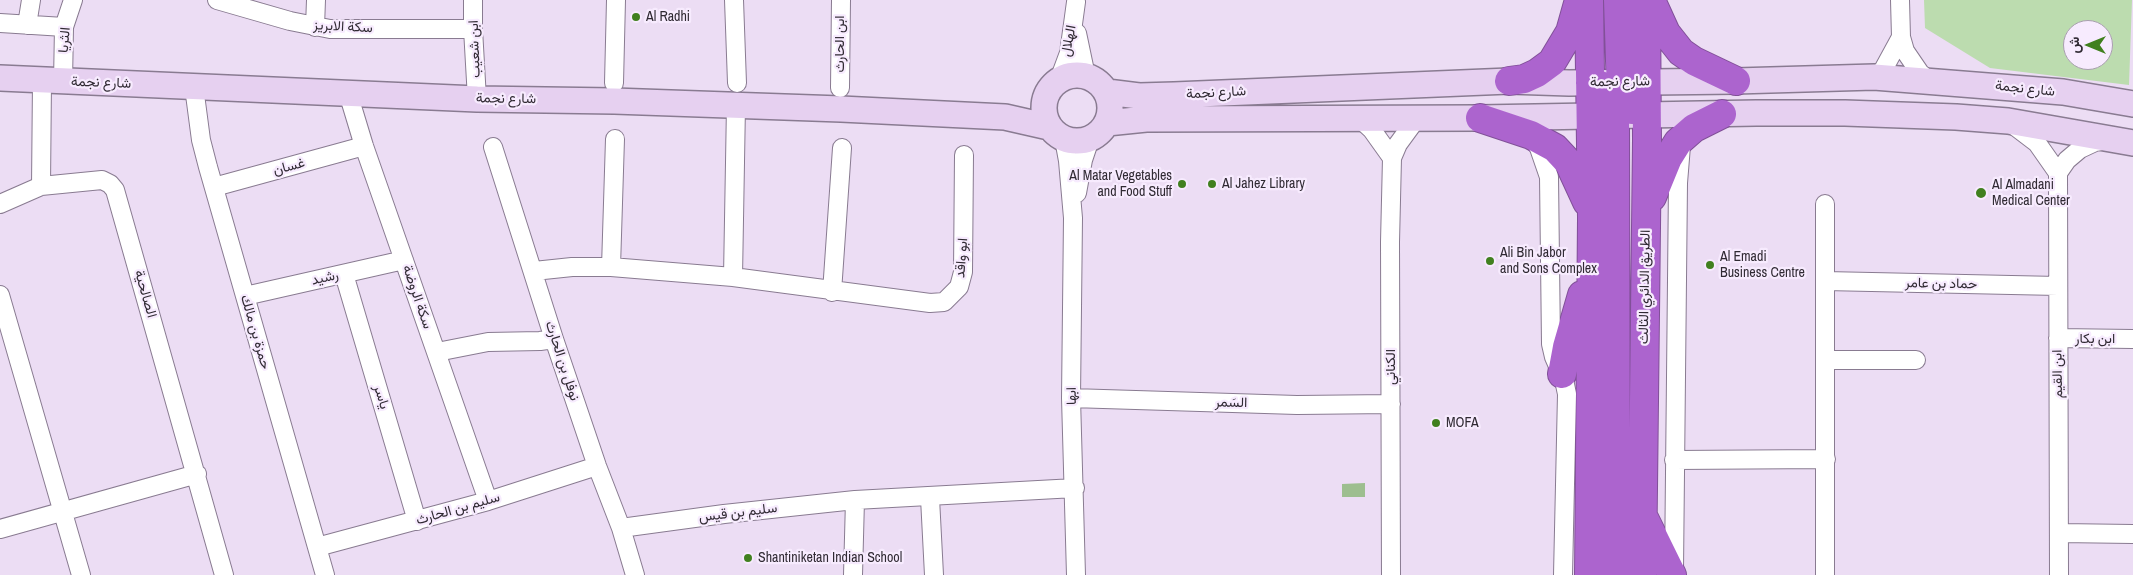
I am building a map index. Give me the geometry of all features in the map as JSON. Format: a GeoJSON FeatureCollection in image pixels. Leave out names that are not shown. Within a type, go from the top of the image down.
{"type":"FeatureCollection","features":[{"type":"Feature","properties":{"kind":"highway"},"geometry":{"type":"LineString","coordinates":[[1509,81],[1524,79],[1537,73],[1552,62],[1570,32],[1578,0]]}},
{"type":"Feature","properties":{"kind":"highway"},"geometry":{"type":"LineString","coordinates":[[1589,0],[1590,83],[1603,116],[1616,575]]}},
{"type":"Feature","properties":{"kind":"highway"},"geometry":{"type":"LineString","coordinates":[[1618,0],[1619,43],[1634,82]]}},
{"type":"Feature","properties":{"kind":"highway"},"geometry":{"type":"LineString","coordinates":[[1646,0],[1646,42],[1626,104],[1636,112],[1647,115]]}},
{"type":"Feature","properties":{"kind":"highway"},"geometry":{"type":"LineString","coordinates":[[1651,0],[1662,27],[1680,52],[1694,61],[1736,81]]}},
{"type":"Feature","properties":{"kind":"highway"},"geometry":{"type":"LineString","coordinates":[[1619,43],[1622,47],[1633,51],[1638,50],[1646,42]]}},
{"type":"Feature","properties":{"kind":"highway"},"geometry":{"type":"LineString","coordinates":[[1645,214],[1670,153],[1688,132],[1722,114]]}},
{"type":"Feature","properties":{"kind":"highway","name":"الطريق الدائري الثالث"},"geometry":{"type":"LineString","coordinates":[[1642,575],[1647,115]]}},
{"type":"Feature","properties":{"kind":"highway"},"geometry":{"type":"LineString","coordinates":[[1589,575],[1592,218],[1603,116]]}},
{"type":"Feature","properties":{"kind":"highway"},"geometry":{"type":"LineString","coordinates":[[1480,118],[1531,135],[1555,148],[1569,163],[1584,193],[1592,218]]}},
{"type":"Feature","properties":{"kind":"highway"},"geometry":{"type":"LineString","coordinates":[[1562,374],[1567,348],[1591,265]]}},
{"type":"Feature","properties":{"kind":"highway"},"geometry":{"type":"LineString","coordinates":[[1642,516],[1673,575]]}},
{"type":"Feature","properties":{"kind":"main road"},"geometry":{"type":"LineString","coordinates":[[1005,117],[1035,101],[1054,85],[1072,75],[1086,76],[1098,82],[1107,92],[1111,108],[1099,131],[1081,142],[1056,133],[1044,109],[1054,85]]}},
{"type":"Feature","properties":{"kind":"main road","name":"شارع نجمة"},"geometry":{"type":"LineString","coordinates":[[1107,92],[1139,96],[1509,81],[1590,83],[1874,77],[2063,92],[2133,104]]}},
{"type":"Feature","properties":{"kind":"main road","name":"شارع نجمة"},"geometry":{"type":"LineString","coordinates":[[2,80],[477,99],[736,94],[1005,117],[1056,133]]}},
{"type":"Feature","properties":{"kind":"main road","name":"شارع نجمة"},"geometry":{"type":"LineString","coordinates":[[1099,131],[1146,119],[1882,114],[2008,122],[2122,141]]}},
{"type":"Feature","properties":{"kind":"street"},"geometry":{"type":"LineString","coordinates":[[27,25],[32,0]]}},
{"type":"Feature","properties":{"kind":"street","name":"الثريا"},"geometry":{"type":"LineString","coordinates":[[53,81],[64,27],[73,0]]}},
{"type":"Feature","properties":{"kind":"street","name":"سكة الابريز"},"geometry":{"type":"LineString","coordinates":[[216,0],[315,27],[344,29],[473,29]]}},
{"type":"Feature","properties":{"kind":"street"},"geometry":{"type":"LineString","coordinates":[[315,27],[316,0]]}},
{"type":"Feature","properties":{"kind":"street","name":"ابن شعيب"},"geometry":{"type":"LineString","coordinates":[[474,0],[473,29],[477,99]]}},
{"type":"Feature","properties":{"kind":"street"},"geometry":{"type":"LineString","coordinates":[[614,83],[616,0]]}},
{"type":"Feature","properties":{"kind":"street"},"geometry":{"type":"LineString","coordinates":[[733,277],[736,94],[734,0]]}},
{"type":"Feature","properties":{"kind":"street","name":"ابن الحارث"},"geometry":{"type":"LineString","coordinates":[[840,88],[841,0]]}},
{"type":"Feature","properties":{"kind":"street"},"geometry":{"type":"LineString","coordinates":[[1900,0],[1901,37],[1905,51],[1912,63],[1931,82]]}},
{"type":"Feature","properties":{"kind":"street","name":"الهلال"},"geometry":{"type":"LineString","coordinates":[[1075,1],[1077,35],[1086,76]]}},
{"type":"Feature","properties":{"kind":"street","name":"الهلال"},"geometry":{"type":"LineString","coordinates":[[1054,85],[1069,53],[1075,1]]}},
{"type":"Feature","properties":{"kind":"street"},"geometry":{"type":"LineString","coordinates":[[0,23],[64,27]]}},
{"type":"Feature","properties":{"kind":"street"},"geometry":{"type":"LineString","coordinates":[[1874,77],[1883,70],[1901,37]]}},
{"type":"Feature","properties":{"kind":"street"},"geometry":{"type":"LineString","coordinates":[[40,186],[53,81]]}},
{"type":"Feature","properties":{"kind":"street","name":"حمزة بن مالك"},"geometry":{"type":"LineString","coordinates":[[194,87],[201,140],[325,575]]}},
{"type":"Feature","properties":{"kind":"street","name":"سكة الروضة"},"geometry":{"type":"LineString","coordinates":[[348,93],[364,146],[488,501]]}},
{"type":"Feature","properties":{"kind":"street"},"geometry":{"type":"LineString","coordinates":[[1359,118],[1372,130],[1392,158]]}},
{"type":"Feature","properties":{"kind":"street","name":"الكناني"},"geometry":{"type":"LineString","coordinates":[[1392,575],[1390,242],[1392,158],[1398,144],[1416,118]]}},
{"type":"Feature","properties":{"kind":"street"},"geometry":{"type":"LineString","coordinates":[[2008,122],[2037,143],[2058,173],[2067,160],[2080,149],[2095,142],[2122,141]]}},
{"type":"Feature","properties":{"kind":"street","name":"ابها"},"geometry":{"type":"LineString","coordinates":[[1073,218],[1083,160],[1099,131]]}},
{"type":"Feature","properties":{"kind":"street"},"geometry":{"type":"LineString","coordinates":[[1673,575],[1678,161],[1682,144],[1688,132]]}},
{"type":"Feature","properties":{"kind":"street","name":"ابها"},"geometry":{"type":"LineString","coordinates":[[1056,133],[1068,161],[1073,218],[1072,398],[1076,575]]}},
{"type":"Feature","properties":{"kind":"street"},"geometry":{"type":"LineString","coordinates":[[1531,135],[1539,148],[1548,177],[1550,344],[1562,374],[1567,394],[1562,575]]}},
{"type":"Feature","properties":{"kind":"street"},"geometry":{"type":"LineString","coordinates":[[611,267],[615,139]]}},
{"type":"Feature","properties":{"kind":"street","name":"غسان"},"geometry":{"type":"LineString","coordinates":[[214,187],[364,146]]}},
{"type":"Feature","properties":{"kind":"street","name":"نوفل بن الحارث"},"geometry":{"type":"LineString","coordinates":[[493,146],[534,270],[554,339],[597,466],[621,528],[635,575]]}},
{"type":"Feature","properties":{"kind":"street"},"geometry":{"type":"LineString","coordinates":[[832,292],[842,148]]}},
{"type":"Feature","properties":{"kind":"street","name":"ابو واقد"},"geometry":{"type":"LineString","coordinates":[[534,270],[572,267],[611,267],[733,277],[832,292],[930,303],[944,302],[960,287],[963,272],[964,155]]}},
{"type":"Feature","properties":{"kind":"street","name":"ابن القيم"},"geometry":{"type":"LineString","coordinates":[[2058,173],[2059,575]]}},
{"type":"Feature","properties":{"kind":"street","name":"الصالحية"},"geometry":{"type":"LineString","coordinates":[[0,204],[40,186],[102,180],[110,184],[114,190],[197,474],[224,575]]}},
{"type":"Feature","properties":{"kind":"street"},"geometry":{"type":"LineString","coordinates":[[1825,204],[1825,575]]}},
{"type":"Feature","properties":{"kind":"street","name":"رشيد"},"geometry":{"type":"LineString","coordinates":[[245,296],[404,260]]}},
{"type":"Feature","properties":{"kind":"street","name":"ياسر"},"geometry":{"type":"LineString","coordinates":[[344,274],[417,521]]}},
{"type":"Feature","properties":{"kind":"street","name":"حماد بن عامر"},"geometry":{"type":"LineString","coordinates":[[1825,281],[2058,286]]}},
{"type":"Feature","properties":{"kind":"street"},"geometry":{"type":"LineString","coordinates":[[0,295],[81,575]]}},
{"type":"Feature","properties":{"kind":"street","name":"ابن بكار"},"geometry":{"type":"LineString","coordinates":[[2058,338],[2133,339]]}},
{"type":"Feature","properties":{"kind":"street"},"geometry":{"type":"LineString","coordinates":[[436,352],[488,342],[540,342],[554,339]]}},
{"type":"Feature","properties":{"kind":"street"},"geometry":{"type":"LineString","coordinates":[[1825,360],[1916,360]]}},
{"type":"Feature","properties":{"kind":"street","name":"السَمر"},"geometry":{"type":"LineString","coordinates":[[1072,398],[1298,405],[1391,404]]}},
{"type":"Feature","properties":{"kind":"street"},"geometry":{"type":"LineString","coordinates":[[1674,460],[1826,459]]}},
{"type":"Feature","properties":{"kind":"street","name":"سليم بن الحارث"},"geometry":{"type":"LineString","coordinates":[[317,546],[488,501],[597,466]]}},
{"type":"Feature","properties":{"kind":"street"},"geometry":{"type":"LineString","coordinates":[[0,529],[197,474]]}},
{"type":"Feature","properties":{"kind":"street","name":"سليم بن قيس"},"geometry":{"type":"LineString","coordinates":[[621,528],[724,514],[855,500],[930,498],[1075,488]]}},
{"type":"Feature","properties":{"kind":"street"},"geometry":{"type":"LineString","coordinates":[[930,498],[934,575]]}},
{"type":"Feature","properties":{"kind":"street"},"geometry":{"type":"LineString","coordinates":[[853,575],[855,500]]}},
{"type":"Feature","properties":{"kind":"street"},"geometry":{"type":"LineString","coordinates":[[2060,533],[2133,534]]}},
{"type":"Feature","properties":{"kind":"shaded area"},"geometry":{"type":"Polygon","coordinates":[[[1924,0],[2132,0],[2129,85],[1990,68],[1925,28],[1924,0]]]}},
{"type":"Feature","properties":{"kind":"shaded area"},"geometry":{"type":"Polygon","coordinates":[[[1365,483],[1365,497],[1342,497],[1342,484],[1365,483]]]}},
{"type":"Feature","properties":{"kind":"place","name":"Al Radhi"},"geometry":{"type":"Point","coordinates":[636,17]}},
{"type":"Feature","properties":{"kind":"place","name":"Al Matar Vegetables and Food Stuff"},"geometry":{"type":"Point","coordinates":[1182,184]}},
{"type":"Feature","properties":{"kind":"place","name":"Al Jahez Library"},"geometry":{"type":"Point","coordinates":[1212,184]}},
{"type":"Feature","properties":{"kind":"place","name":"Al Almadani Medical Center"},"geometry":{"type":"Point","coordinates":[1981,193]}},
{"type":"Feature","properties":{"kind":"place","name":"Ali Bin Jabor and Sons Complex"},"geometry":{"type":"Point","coordinates":[1490,261]}},
{"type":"Feature","properties":{"kind":"place","name":"Al Emadi Business Centre"},"geometry":{"type":"Point","coordinates":[1710,265]}},
{"type":"Feature","properties":{"kind":"place","name":"MOFA"},"geometry":{"type":"Point","coordinates":[1436,423]}},
{"type":"Feature","properties":{"kind":"place","name":"Shantiniketan Indian School"},"geometry":{"type":"Point","coordinates":[748,558]}}]}
